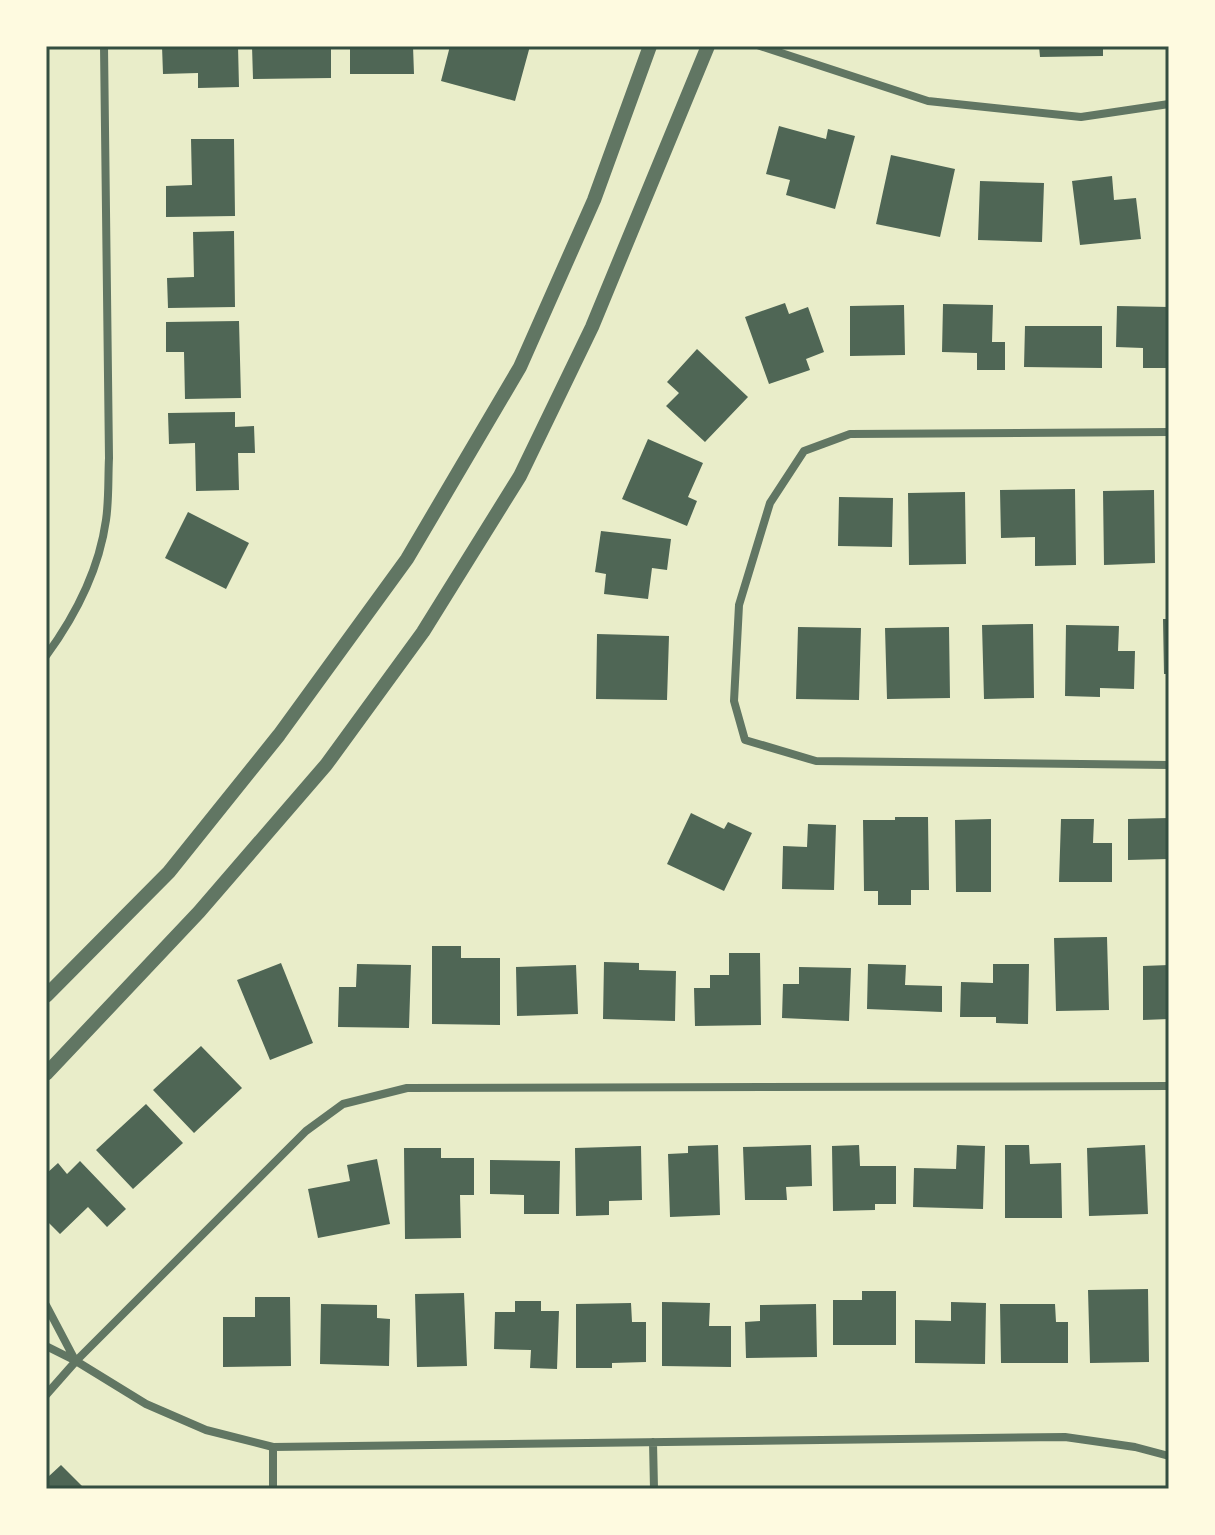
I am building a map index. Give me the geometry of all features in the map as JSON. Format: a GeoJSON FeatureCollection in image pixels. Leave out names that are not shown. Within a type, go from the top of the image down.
{"type":"FeatureCollection","features":[{"type":"Feature","properties":{"kind":"street"},"geometry":{"type":"LineString","coordinates":[[46,656],[76,611],[98,559],[107,518],[104,46]]}},
{"type":"Feature","properties":{"kind":"street"},"geometry":{"type":"LineString","coordinates":[[46,996],[169,872],[279,735],[407,559],[520,367],[594,200],[650,46]]}},
{"type":"Feature","properties":{"kind":"street"},"geometry":{"type":"LineString","coordinates":[[46,1074],[199,912],[326,765],[423,632],[520,476],[592,327],[708,46]]}},
{"type":"Feature","properties":{"kind":"street"},"geometry":{"type":"LineString","coordinates":[[760,46],[928,101],[1081,117],[1169,104]]}},
{"type":"Feature","properties":{"kind":"street"},"geometry":{"type":"LineString","coordinates":[[1169,432],[850,434],[804,451],[770,503],[739,605],[734,701],[745,740],[816,761],[1169,765]]}},
{"type":"Feature","properties":{"kind":"street"},"geometry":{"type":"LineString","coordinates":[[46,1395],[76,1361],[306,1131],[343,1104],[407,1088],[1169,1086]]}},
{"type":"Feature","properties":{"kind":"street"},"geometry":{"type":"LineString","coordinates":[[46,1305],[76,1361]]}},
{"type":"Feature","properties":{"kind":"street"},"geometry":{"type":"LineString","coordinates":[[46,1346],[146,1404],[206,1430],[273,1447],[1065,1437],[1135,1447],[1169,1456]]}},
{"type":"Feature","properties":{"kind":"street"},"geometry":{"type":"LineString","coordinates":[[653,1442],[654,1489]]}},
{"type":"Feature","properties":{"kind":"street"},"geometry":{"type":"LineString","coordinates":[[273,1447],[273,1489]]}},
{"type":"Feature","properties":{"kind":"building"},"geometry":{"type":"Polygon","coordinates":[[[162,46],[238,46],[239,87],[198,88],[198,73],[163,74],[162,46]]]}},
{"type":"Feature","properties":{"kind":"building"},"geometry":{"type":"Polygon","coordinates":[[[252,46],[331,46],[331,78],[253,79],[252,46]]]}},
{"type":"Feature","properties":{"kind":"building"},"geometry":{"type":"Polygon","coordinates":[[[350,46],[413,46],[414,74],[350,74],[350,46]]]}},
{"type":"Feature","properties":{"kind":"building"},"geometry":{"type":"Polygon","coordinates":[[[450,46],[530,46],[515,101],[441,81],[450,46]]]}},
{"type":"Feature","properties":{"kind":"building"},"geometry":{"type":"Polygon","coordinates":[[[1039,46],[1103,46],[1103,56],[1040,57],[1039,46]]]}},
{"type":"Feature","properties":{"kind":"building"},"geometry":{"type":"Polygon","coordinates":[[[779,126],[826,139],[828,129],[855,136],[835,209],[786,195],[790,180],[766,174],[779,126]]]}},
{"type":"Feature","properties":{"kind":"building"},"geometry":{"type":"Polygon","coordinates":[[[191,139],[234,139],[235,216],[166,217],[166,186],[192,185],[191,139]]]}},
{"type":"Feature","properties":{"kind":"building"},"geometry":{"type":"Polygon","coordinates":[[[891,155],[955,169],[940,237],[876,224],[891,155]]]}},
{"type":"Feature","properties":{"kind":"building"},"geometry":{"type":"Polygon","coordinates":[[[1112,176],[1114,200],[1136,198],[1141,239],[1080,245],[1072,181],[1112,176]]]}},
{"type":"Feature","properties":{"kind":"building"},"geometry":{"type":"Polygon","coordinates":[[[980,181],[1044,183],[1042,242],[978,240],[980,181]]]}},
{"type":"Feature","properties":{"kind":"building"},"geometry":{"type":"Polygon","coordinates":[[[234,231],[235,307],[168,308],[167,278],[194,277],[193,232],[234,231]]]}},
{"type":"Feature","properties":{"kind":"building"},"geometry":{"type":"Polygon","coordinates":[[[785,303],[789,314],[808,307],[824,352],[806,359],[810,370],[769,384],[745,317],[785,303]]]}},
{"type":"Feature","properties":{"kind":"building"},"geometry":{"type":"Polygon","coordinates":[[[943,304],[993,305],[992,342],[1005,342],[1005,370],[977,370],[977,353],[942,352],[943,304]]]}},
{"type":"Feature","properties":{"kind":"building"},"geometry":{"type":"Polygon","coordinates":[[[904,305],[905,355],[850,356],[850,306],[904,305]]]}},
{"type":"Feature","properties":{"kind":"building"},"geometry":{"type":"Polygon","coordinates":[[[1117,306],[1169,307],[1168,368],[1143,368],[1143,348],[1116,347],[1117,306]]]}},
{"type":"Feature","properties":{"kind":"building"},"geometry":{"type":"Polygon","coordinates":[[[239,321],[241,398],[185,399],[184,352],[166,352],[166,322],[239,321]]]}},
{"type":"Feature","properties":{"kind":"building"},"geometry":{"type":"Polygon","coordinates":[[[1025,326],[1102,326],[1102,368],[1024,367],[1025,326]]]}},
{"type":"Feature","properties":{"kind":"building"},"geometry":{"type":"Polygon","coordinates":[[[697,349],[748,397],[705,442],[666,406],[679,393],[667,382],[697,349]]]}},
{"type":"Feature","properties":{"kind":"building"},"geometry":{"type":"Polygon","coordinates":[[[235,412],[235,427],[254,426],[255,453],[238,453],[239,490],[196,491],[195,443],[169,444],[168,413],[235,412]]]}},
{"type":"Feature","properties":{"kind":"building"},"geometry":{"type":"Polygon","coordinates":[[[648,439],[703,463],[688,497],[697,501],[687,526],[622,499],[648,439]]]}},
{"type":"Feature","properties":{"kind":"building"},"geometry":{"type":"Polygon","coordinates":[[[1075,489],[1076,565],[1035,566],[1035,537],[1001,538],[1000,490],[1075,489]]]}},
{"type":"Feature","properties":{"kind":"building"},"geometry":{"type":"Polygon","coordinates":[[[1154,490],[1155,563],[1104,565],[1103,491],[1154,490]]]}},
{"type":"Feature","properties":{"kind":"building"},"geometry":{"type":"Polygon","coordinates":[[[965,492],[966,564],[909,565],[908,493],[965,492]]]}},
{"type":"Feature","properties":{"kind":"building"},"geometry":{"type":"Polygon","coordinates":[[[839,497],[893,498],[892,547],[838,546],[839,497]]]}},
{"type":"Feature","properties":{"kind":"building"},"geometry":{"type":"Polygon","coordinates":[[[188,512],[249,543],[226,589],[165,558],[188,512]]]}},
{"type":"Feature","properties":{"kind":"building"},"geometry":{"type":"Polygon","coordinates":[[[601,531],[671,539],[667,570],[652,568],[648,599],[604,594],[606,574],[595,572],[601,531]]]}},
{"type":"Feature","properties":{"kind":"building"},"geometry":{"type":"Polygon","coordinates":[[[1163,619],[1169,619],[1169,674],[1164,674],[1163,619]]]}},
{"type":"Feature","properties":{"kind":"building"},"geometry":{"type":"Polygon","coordinates":[[[1033,624],[1034,698],[984,699],[982,625],[1033,624]]]}},
{"type":"Feature","properties":{"kind":"building"},"geometry":{"type":"Polygon","coordinates":[[[1066,625],[1119,626],[1118,651],[1135,651],[1134,689],[1100,688],[1100,697],[1065,696],[1066,625]]]}},
{"type":"Feature","properties":{"kind":"building"},"geometry":{"type":"Polygon","coordinates":[[[798,627],[861,628],[859,700],[796,699],[798,627]]]}},
{"type":"Feature","properties":{"kind":"building"},"geometry":{"type":"Polygon","coordinates":[[[949,627],[950,698],[887,699],[885,628],[949,627]]]}},
{"type":"Feature","properties":{"kind":"building"},"geometry":{"type":"Polygon","coordinates":[[[597,634],[669,636],[667,700],[596,699],[597,634]]]}},
{"type":"Feature","properties":{"kind":"building"},"geometry":{"type":"Polygon","coordinates":[[[691,813],[724,829],[728,822],[752,833],[724,891],[667,864],[691,813]]]}},
{"type":"Feature","properties":{"kind":"building"},"geometry":{"type":"Polygon","coordinates":[[[895,817],[928,817],[929,890],[911,890],[911,905],[878,905],[878,891],[864,891],[863,820],[895,820],[895,817]]]}},
{"type":"Feature","properties":{"kind":"building"},"geometry":{"type":"Polygon","coordinates":[[[1169,818],[1169,859],[1128,860],[1128,819],[1169,818]]]}},
{"type":"Feature","properties":{"kind":"building"},"geometry":{"type":"Polygon","coordinates":[[[991,819],[991,892],[956,892],[955,820],[991,819]]]}},
{"type":"Feature","properties":{"kind":"building"},"geometry":{"type":"Polygon","coordinates":[[[1061,819],[1094,819],[1093,843],[1112,843],[1112,882],[1059,882],[1061,819]]]}},
{"type":"Feature","properties":{"kind":"building"},"geometry":{"type":"Polygon","coordinates":[[[808,824],[836,825],[834,890],[782,889],[783,846],[807,847],[808,824]]]}},
{"type":"Feature","properties":{"kind":"building"},"geometry":{"type":"Polygon","coordinates":[[[1107,937],[1109,1010],[1056,1011],[1054,938],[1107,937]]]}},
{"type":"Feature","properties":{"kind":"building"},"geometry":{"type":"Polygon","coordinates":[[[432,946],[461,946],[461,958],[500,958],[500,1025],[432,1024],[432,946]]]}},
{"type":"Feature","properties":{"kind":"building"},"geometry":{"type":"Polygon","coordinates":[[[729,953],[760,953],[761,1025],[695,1026],[694,988],[710,988],[710,975],[729,975],[729,953]]]}},
{"type":"Feature","properties":{"kind":"building"},"geometry":{"type":"Polygon","coordinates":[[[604,962],[639,963],[639,970],[676,971],[675,1021],[603,1019],[604,962]]]}},
{"type":"Feature","properties":{"kind":"building"},"geometry":{"type":"Polygon","coordinates":[[[281,963],[313,1043],[270,1060],[237,980],[281,963]]]}},
{"type":"Feature","properties":{"kind":"building"},"geometry":{"type":"Polygon","coordinates":[[[357,964],[411,965],[409,1028],[338,1027],[339,987],[356,987],[357,964]]]}},
{"type":"Feature","properties":{"kind":"building"},"geometry":{"type":"Polygon","coordinates":[[[868,964],[906,965],[905,985],[942,986],[942,1012],[867,1009],[868,964]]]}},
{"type":"Feature","properties":{"kind":"building"},"geometry":{"type":"Polygon","coordinates":[[[993,964],[1029,964],[1028,1024],[996,1023],[996,1017],[960,1017],[961,982],[993,983],[993,964]]]}},
{"type":"Feature","properties":{"kind":"building"},"geometry":{"type":"Polygon","coordinates":[[[576,965],[578,1014],[517,1016],[516,967],[576,965]]]}},
{"type":"Feature","properties":{"kind":"building"},"geometry":{"type":"Polygon","coordinates":[[[1169,965],[1169,1019],[1143,1020],[1143,966],[1169,965]]]}},
{"type":"Feature","properties":{"kind":"building"},"geometry":{"type":"Polygon","coordinates":[[[799,967],[851,968],[849,1021],[782,1018],[783,984],[799,984],[799,967]]]}},
{"type":"Feature","properties":{"kind":"building"},"geometry":{"type":"Polygon","coordinates":[[[201,1046],[242,1088],[194,1133],[153,1090],[201,1046]]]}},
{"type":"Feature","properties":{"kind":"building"},"geometry":{"type":"Polygon","coordinates":[[[146,1104],[183,1143],[133,1189],[96,1150],[146,1104]]]}},
{"type":"Feature","properties":{"kind":"building"},"geometry":{"type":"Polygon","coordinates":[[[718,1145],[720,1215],[670,1217],[668,1154],[688,1153],[688,1146],[718,1145]]]}},
{"type":"Feature","properties":{"kind":"building"},"geometry":{"type":"Polygon","coordinates":[[[811,1145],[812,1186],[786,1187],[787,1200],[745,1200],[743,1147],[811,1145]]]}},
{"type":"Feature","properties":{"kind":"building"},"geometry":{"type":"Polygon","coordinates":[[[859,1145],[860,1166],[896,1166],[896,1204],[875,1204],[875,1210],[833,1211],[832,1146],[859,1145]]]}},
{"type":"Feature","properties":{"kind":"building"},"geometry":{"type":"Polygon","coordinates":[[[957,1145],[985,1146],[983,1209],[913,1207],[914,1168],[956,1169],[957,1145]]]}},
{"type":"Feature","properties":{"kind":"building"},"geometry":{"type":"Polygon","coordinates":[[[1005,1145],[1029,1145],[1030,1164],[1061,1163],[1062,1218],[1005,1218],[1005,1145]]]}},
{"type":"Feature","properties":{"kind":"building"},"geometry":{"type":"Polygon","coordinates":[[[1145,1145],[1148,1214],[1089,1216],[1087,1148],[1145,1145]]]}},
{"type":"Feature","properties":{"kind":"building"},"geometry":{"type":"Polygon","coordinates":[[[641,1146],[642,1200],[609,1201],[609,1215],[576,1216],[575,1148],[641,1146]]]}},
{"type":"Feature","properties":{"kind":"building"},"geometry":{"type":"Polygon","coordinates":[[[404,1148],[441,1148],[441,1158],[474,1158],[474,1195],[460,1195],[461,1238],[405,1239],[404,1148]]]}},
{"type":"Feature","properties":{"kind":"building"},"geometry":{"type":"Polygon","coordinates":[[[377,1159],[390,1224],[318,1238],[308,1189],[350,1181],[347,1165],[377,1159]]]}},
{"type":"Feature","properties":{"kind":"building"},"geometry":{"type":"Polygon","coordinates":[[[490,1160],[560,1161],[559,1214],[524,1214],[524,1195],[490,1194],[490,1160]]]}},
{"type":"Feature","properties":{"kind":"building"},"geometry":{"type":"Polygon","coordinates":[[[80,1161],[126,1209],[107,1227],[88,1207],[60,1234],[46,1220],[46,1194],[49,1192],[46,1189],[46,1174],[58,1163],[67,1174],[80,1161]]]}},
{"type":"Feature","properties":{"kind":"building"},"geometry":{"type":"Polygon","coordinates":[[[1148,1289],[1149,1362],[1090,1363],[1088,1290],[1148,1289]]]}},
{"type":"Feature","properties":{"kind":"building"},"geometry":{"type":"Polygon","coordinates":[[[862,1291],[896,1291],[896,1345],[833,1345],[833,1300],[862,1300],[862,1291]]]}},
{"type":"Feature","properties":{"kind":"building"},"geometry":{"type":"Polygon","coordinates":[[[464,1293],[467,1366],[417,1367],[415,1294],[464,1293]]]}},
{"type":"Feature","properties":{"kind":"building"},"geometry":{"type":"Polygon","coordinates":[[[255,1297],[290,1297],[291,1366],[223,1367],[223,1317],[255,1317],[255,1297]]]}},
{"type":"Feature","properties":{"kind":"building"},"geometry":{"type":"Polygon","coordinates":[[[515,1301],[541,1301],[541,1311],[559,1311],[557,1369],[530,1368],[531,1350],[494,1349],[495,1312],[515,1312],[515,1301]]]}},
{"type":"Feature","properties":{"kind":"building"},"geometry":{"type":"Polygon","coordinates":[[[662,1302],[710,1303],[709,1326],[731,1326],[731,1367],[662,1366],[662,1302]]]}},
{"type":"Feature","properties":{"kind":"building"},"geometry":{"type":"Polygon","coordinates":[[[951,1302],[986,1303],[985,1364],[915,1363],[915,1320],[951,1321],[951,1302]]]}},
{"type":"Feature","properties":{"kind":"building"},"geometry":{"type":"Polygon","coordinates":[[[631,1303],[632,1322],[646,1322],[646,1362],[612,1363],[612,1368],[576,1368],[576,1304],[631,1303]]]}},
{"type":"Feature","properties":{"kind":"building"},"geometry":{"type":"Polygon","coordinates":[[[321,1304],[377,1305],[377,1318],[390,1319],[389,1366],[320,1364],[321,1304]]]}},
{"type":"Feature","properties":{"kind":"building"},"geometry":{"type":"Polygon","coordinates":[[[816,1304],[817,1357],[746,1358],[745,1322],[760,1321],[760,1305],[816,1304]]]}},
{"type":"Feature","properties":{"kind":"building"},"geometry":{"type":"Polygon","coordinates":[[[1000,1304],[1055,1304],[1056,1322],[1068,1322],[1068,1363],[1001,1363],[1000,1304]]]}},
{"type":"Feature","properties":{"kind":"building"},"geometry":{"type":"Polygon","coordinates":[[[61,1465],[85,1489],[46,1489],[46,1475],[48,1477],[61,1465]]]}}]}
